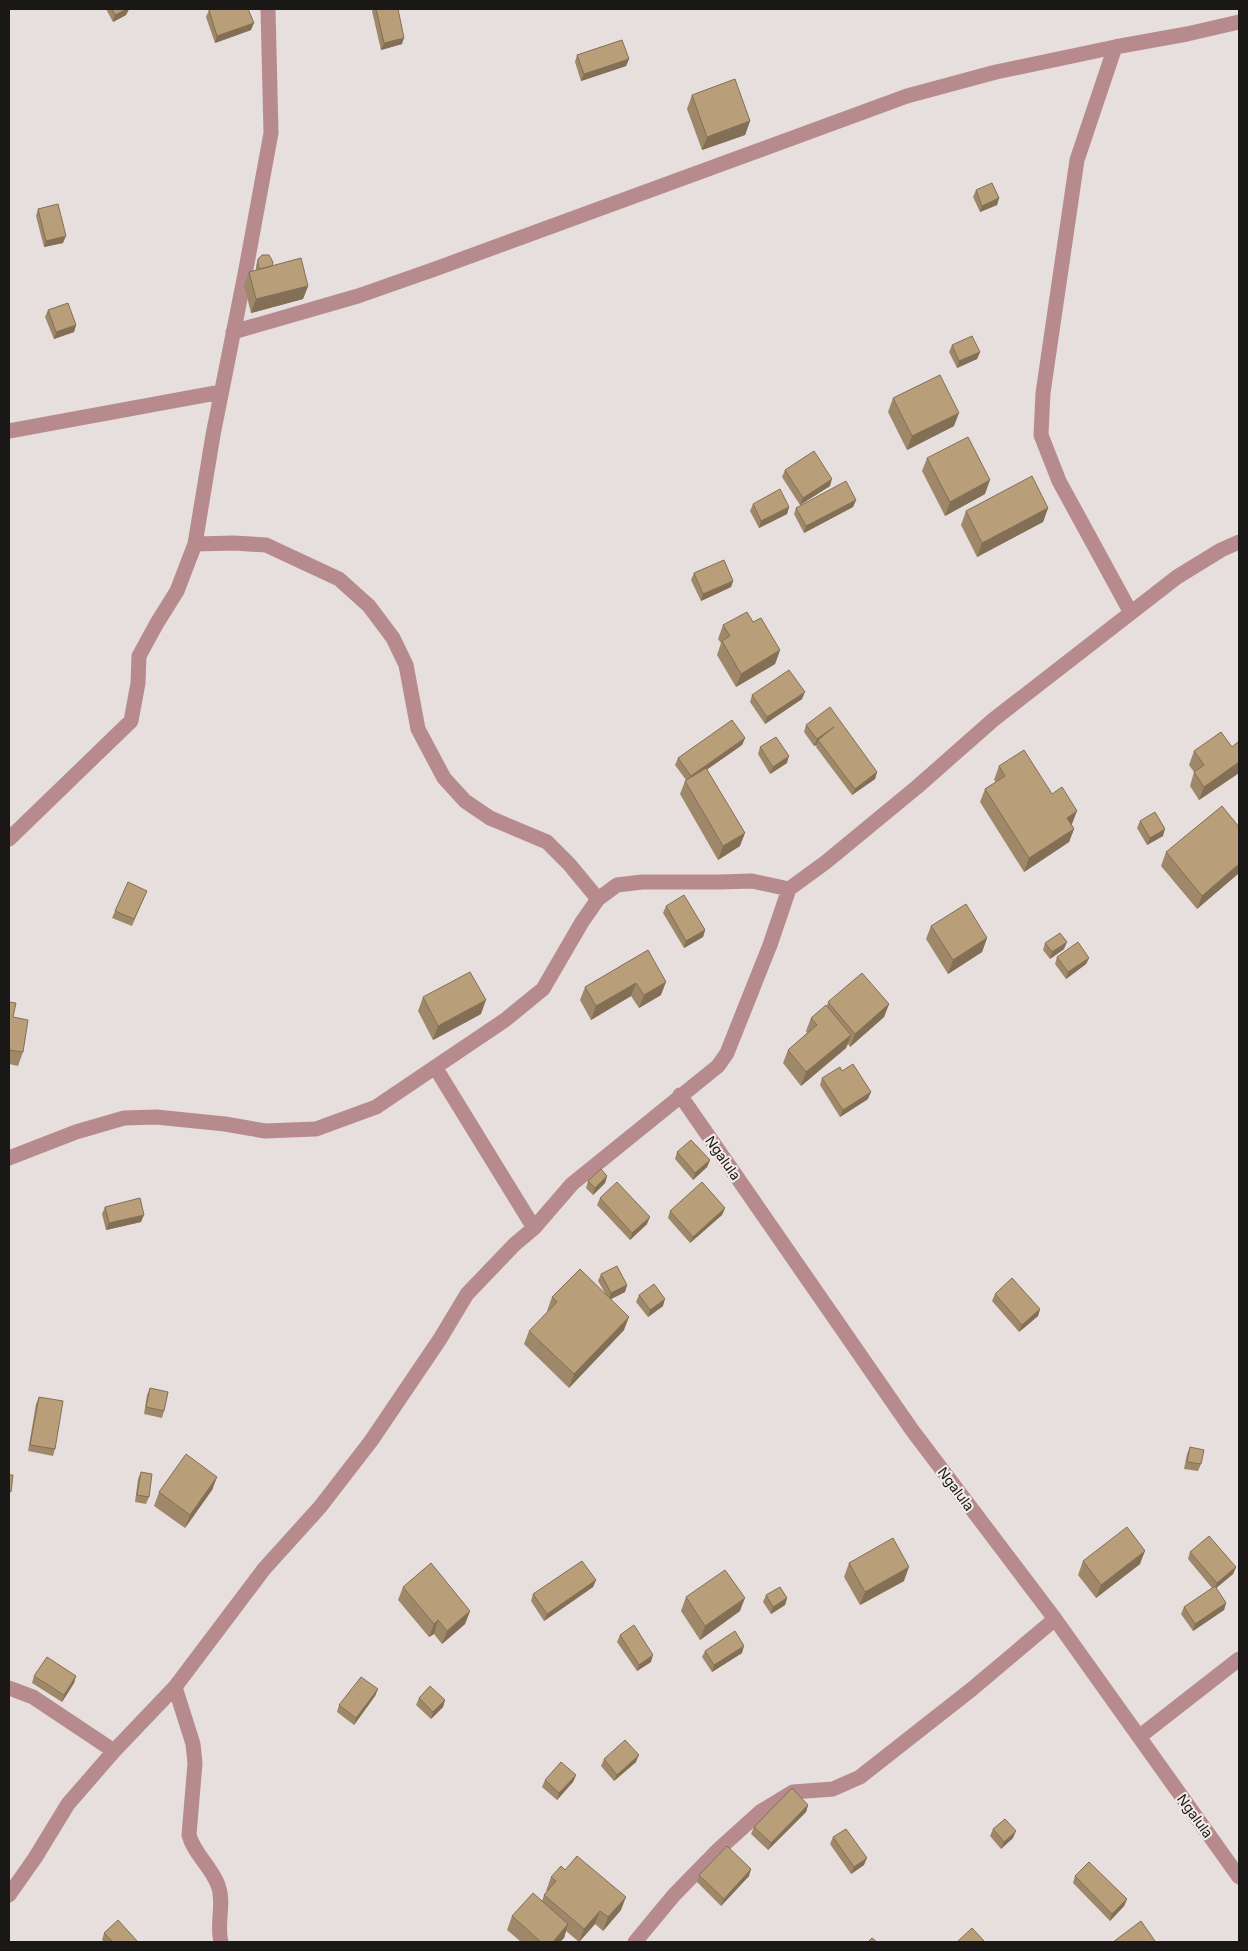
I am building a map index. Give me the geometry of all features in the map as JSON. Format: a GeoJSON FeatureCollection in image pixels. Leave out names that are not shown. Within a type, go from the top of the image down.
{"type":"FeatureCollection","features":[{"type":"Feature","properties":{"kind":"street"},"geometry":{"type":"LineString","coordinates":[[9,839],[132,721],[140,656],[177,590],[195,544],[221,392],[271,133],[268,9]]}},
{"type":"Feature","properties":{"kind":"street"},"geometry":{"type":"LineString","coordinates":[[233,332],[358,296],[814,128],[907,96],[996,72],[1239,22]]}},
{"type":"Feature","properties":{"kind":"street"},"geometry":{"type":"LineString","coordinates":[[1115,47],[1077,160],[1043,393],[1041,435],[1059,481],[1131,613]]}},
{"type":"Feature","properties":{"kind":"street"},"geometry":{"type":"LineString","coordinates":[[9,431],[221,392]]}},
{"type":"Feature","properties":{"kind":"street"},"geometry":{"type":"LineString","coordinates":[[9,1895],[35,1858],[68,1804],[114,1750],[175,1687],[264,1569],[320,1507],[371,1441],[440,1339],[467,1294],[515,1244],[534,1228],[572,1184],[718,1066],[727,1053],[770,945],[789,889],[826,862],[917,787],[993,720],[1176,577],[1221,550],[1239,542]]}},
{"type":"Feature","properties":{"kind":"street"},"geometry":{"type":"LineString","coordinates":[[195,544],[266,546],[339,579],[345,584],[369,606],[393,638],[406,665],[418,729],[444,778],[465,801],[490,818],[547,842],[569,864],[598,899]]}},
{"type":"Feature","properties":{"kind":"street"},"geometry":{"type":"LineString","coordinates":[[9,1158],[76,1132],[124,1118],[156,1117],[225,1124],[265,1131],[316,1129],[376,1107],[505,1020],[543,990],[582,922],[598,899],[617,885],[642,882],[752,880],[789,889]]}},
{"type":"Feature","properties":{"kind":"street"},"geometry":{"type":"LineString","coordinates":[[435,1067],[534,1228]]}},
{"type":"Feature","properties":{"kind":"street","name":"Ngalula"},"geometry":{"type":"LineString","coordinates":[[680,1095],[912,1430],[1055,1619],[1239,1877]]}},
{"type":"Feature","properties":{"kind":"street"},"geometry":{"type":"LineString","coordinates":[[635,1942],[674,1895],[760,1812],[793,1792],[833,1789],[860,1777],[972,1689],[1055,1619]]}},
{"type":"Feature","properties":{"kind":"street"},"geometry":{"type":"LineString","coordinates":[[1139,1737],[1239,1660]]}},
{"type":"Feature","properties":{"kind":"street"},"geometry":{"type":"LineString","coordinates":[[175,1687],[193,1744],[195,1763],[189,1835],[191,1843],[209,1868],[220,1889],[219,1917],[221,1942]]}},
{"type":"Feature","properties":{"kind":"street"},"geometry":{"type":"LineString","coordinates":[[9,1688],[33,1697],[114,1750]]}},
{"type":"Feature","properties":{"kind":"building"},"geometry":{"type":"Polygon","coordinates":[[[112,9],[127,9],[115,15],[112,9]]]}},
{"type":"Feature","properties":{"kind":"building"},"geometry":{"type":"Polygon","coordinates":[[[248,9],[254,23],[217,36],[209,10],[248,9]]]}},
{"type":"Feature","properties":{"kind":"building"},"geometry":{"type":"Polygon","coordinates":[[[376,9],[398,9],[404,38],[384,43],[376,9]]]}},
{"type":"Feature","properties":{"kind":"building"},"geometry":{"type":"Polygon","coordinates":[[[622,40],[629,59],[584,74],[577,55],[622,40]]]}},
{"type":"Feature","properties":{"kind":"building"},"geometry":{"type":"Polygon","coordinates":[[[735,79],[750,121],[707,137],[692,95],[735,79]]]}},
{"type":"Feature","properties":{"kind":"building"},"geometry":{"type":"Polygon","coordinates":[[[992,183],[999,198],[982,206],[976,190],[992,183]]]}},
{"type":"Feature","properties":{"kind":"building"},"geometry":{"type":"Polygon","coordinates":[[[58,204],[66,236],[46,241],[38,209],[58,204]]]}},
{"type":"Feature","properties":{"kind":"building"},"geometry":{"type":"Polygon","coordinates":[[[262,255],[269,255],[273,262],[272,266],[261,269],[258,266],[258,259],[262,255]]]}},
{"type":"Feature","properties":{"kind":"building"},"geometry":{"type":"Polygon","coordinates":[[[301,258],[308,286],[256,299],[249,272],[301,258]]]}},
{"type":"Feature","properties":{"kind":"building"},"geometry":{"type":"Polygon","coordinates":[[[68,303],[76,325],[56,332],[48,310],[68,303]]]}},
{"type":"Feature","properties":{"kind":"building"},"geometry":{"type":"Polygon","coordinates":[[[972,336],[980,352],[959,361],[952,345],[972,336]]]}},
{"type":"Feature","properties":{"kind":"building"},"geometry":{"type":"Polygon","coordinates":[[[940,375],[959,413],[912,436],[893,398],[940,375]]]}},
{"type":"Feature","properties":{"kind":"building"},"geometry":{"type":"Polygon","coordinates":[[[968,437],[990,480],[950,502],[927,458],[968,437]]]}},
{"type":"Feature","properties":{"kind":"building"},"geometry":{"type":"Polygon","coordinates":[[[814,451],[832,479],[803,498],[785,470],[814,451]]]}},
{"type":"Feature","properties":{"kind":"building"},"geometry":{"type":"Polygon","coordinates":[[[1032,476],[1048,508],[982,543],[966,511],[1032,476]]]}},
{"type":"Feature","properties":{"kind":"building"},"geometry":{"type":"Polygon","coordinates":[[[846,481],[856,500],[806,526],[796,508],[846,481]]]}},
{"type":"Feature","properties":{"kind":"building"},"geometry":{"type":"Polygon","coordinates":[[[780,489],[789,507],[761,521],[753,504],[780,489]]]}},
{"type":"Feature","properties":{"kind":"building"},"geometry":{"type":"Polygon","coordinates":[[[724,560],[733,581],[703,594],[694,573],[724,560]]]}},
{"type":"Feature","properties":{"kind":"building"},"geometry":{"type":"Polygon","coordinates":[[[747,612],[753,622],[761,618],[780,650],[741,674],[722,641],[730,636],[723,625],[747,612]]]}},
{"type":"Feature","properties":{"kind":"building"},"geometry":{"type":"Polygon","coordinates":[[[789,670],[805,692],[767,717],[752,695],[789,670]]]}},
{"type":"Feature","properties":{"kind":"building"},"geometry":{"type":"Polygon","coordinates":[[[830,707],[877,772],[855,789],[818,740],[834,727],[817,739],[806,725],[830,707]]]}},
{"type":"Feature","properties":{"kind":"building"},"geometry":{"type":"Polygon","coordinates":[[[732,720],[745,738],[691,776],[678,758],[732,720]]]}},
{"type":"Feature","properties":{"kind":"building"},"geometry":{"type":"Polygon","coordinates":[[[1221,732],[1232,747],[1238,742],[1239,762],[1204,787],[1194,772],[1204,765],[1194,751],[1221,732]]]}},
{"type":"Feature","properties":{"kind":"building"},"geometry":{"type":"Polygon","coordinates":[[[776,737],[789,756],[773,767],[760,747],[776,737]]]}},
{"type":"Feature","properties":{"kind":"building"},"geometry":{"type":"Polygon","coordinates":[[[1024,750],[1052,794],[1062,787],[1077,811],[1067,818],[1074,829],[1029,858],[985,789],[1005,776],[999,766],[1024,750]]]}},
{"type":"Feature","properties":{"kind":"building"},"geometry":{"type":"Polygon","coordinates":[[[706,768],[745,833],[723,846],[685,781],[706,768]]]}},
{"type":"Feature","properties":{"kind":"building"},"geometry":{"type":"Polygon","coordinates":[[[1222,806],[1239,827],[1239,864],[1202,896],[1166,852],[1222,806]]]}},
{"type":"Feature","properties":{"kind":"building"},"geometry":{"type":"Polygon","coordinates":[[[1155,812],[1165,829],[1150,838],[1140,821],[1155,812]]]}},
{"type":"Feature","properties":{"kind":"building"},"geometry":{"type":"Polygon","coordinates":[[[128,882],[147,891],[134,919],[115,911],[128,882]]]}},
{"type":"Feature","properties":{"kind":"building"},"geometry":{"type":"Polygon","coordinates":[[[684,895],[705,930],[686,941],[666,906],[684,895]]]}},
{"type":"Feature","properties":{"kind":"building"},"geometry":{"type":"Polygon","coordinates":[[[966,904],[987,938],[953,960],[931,926],[966,904]]]}},
{"type":"Feature","properties":{"kind":"building"},"geometry":{"type":"Polygon","coordinates":[[[1060,933],[1067,942],[1052,952],[1045,943],[1060,933]]]}},
{"type":"Feature","properties":{"kind":"building"},"geometry":{"type":"Polygon","coordinates":[[[1078,942],[1089,958],[1068,972],[1057,957],[1078,942]]]}},
{"type":"Feature","properties":{"kind":"building"},"geometry":{"type":"Polygon","coordinates":[[[648,950],[666,982],[644,995],[636,983],[596,1006],[585,987],[648,950]]]}},
{"type":"Feature","properties":{"kind":"building"},"geometry":{"type":"Polygon","coordinates":[[[470,972],[486,1000],[438,1026],[423,997],[470,972]]]}},
{"type":"Feature","properties":{"kind":"building"},"geometry":{"type":"Polygon","coordinates":[[[862,973],[889,1004],[855,1034],[828,1002],[862,973]]]}},
{"type":"Feature","properties":{"kind":"building"},"geometry":{"type":"Polygon","coordinates":[[[9,1002],[16,1003],[13,1017],[28,1020],[23,1052],[9,1050],[9,1002]]]}},
{"type":"Feature","properties":{"kind":"building"},"geometry":{"type":"Polygon","coordinates":[[[826,1005],[851,1035],[806,1072],[788,1050],[817,1025],[811,1018],[826,1005]]]}},
{"type":"Feature","properties":{"kind":"building"},"geometry":{"type":"Polygon","coordinates":[[[853,1064],[871,1092],[843,1110],[822,1078],[840,1067],[842,1071],[853,1064]]]}},
{"type":"Feature","properties":{"kind":"building"},"geometry":{"type":"Polygon","coordinates":[[[691,1140],[710,1160],[695,1173],[677,1152],[691,1140]]]}},
{"type":"Feature","properties":{"kind":"building"},"geometry":{"type":"Polygon","coordinates":[[[601,1169],[607,1176],[595,1188],[588,1181],[601,1169]]]}},
{"type":"Feature","properties":{"kind":"building"},"geometry":{"type":"Polygon","coordinates":[[[617,1182],[650,1217],[632,1233],[600,1198],[617,1182]]]}},
{"type":"Feature","properties":{"kind":"building"},"geometry":{"type":"Polygon","coordinates":[[[702,1182],[725,1208],[693,1237],[670,1211],[702,1182]]]}},
{"type":"Feature","properties":{"kind":"building"},"geometry":{"type":"Polygon","coordinates":[[[140,1198],[144,1215],[109,1223],[105,1207],[140,1198]]]}},
{"type":"Feature","properties":{"kind":"building"},"geometry":{"type":"Polygon","coordinates":[[[617,1266],[627,1285],[611,1293],[601,1274],[617,1266]]]}},
{"type":"Feature","properties":{"kind":"building"},"geometry":{"type":"Polygon","coordinates":[[[580,1269],[629,1317],[574,1374],[529,1331],[557,1302],[552,1297],[580,1269]]]}},
{"type":"Feature","properties":{"kind":"building"},"geometry":{"type":"Polygon","coordinates":[[[1012,1278],[1040,1309],[1022,1325],[995,1294],[1012,1278]]]}},
{"type":"Feature","properties":{"kind":"building"},"geometry":{"type":"Polygon","coordinates":[[[654,1284],[665,1299],[650,1310],[639,1295],[654,1284]]]}},
{"type":"Feature","properties":{"kind":"building"},"geometry":{"type":"Polygon","coordinates":[[[150,1388],[168,1392],[164,1411],[146,1407],[150,1388]]]}},
{"type":"Feature","properties":{"kind":"building"},"geometry":{"type":"Polygon","coordinates":[[[39,1397],[63,1401],[55,1449],[30,1445],[39,1397]]]}},
{"type":"Feature","properties":{"kind":"building"},"geometry":{"type":"Polygon","coordinates":[[[1190,1447],[1204,1450],[1201,1464],[1187,1462],[1190,1447]]]}},
{"type":"Feature","properties":{"kind":"building"},"geometry":{"type":"Polygon","coordinates":[[[186,1454],[217,1477],[190,1515],[159,1492],[186,1454]]]}},
{"type":"Feature","properties":{"kind":"building"},"geometry":{"type":"Polygon","coordinates":[[[141,1472],[152,1474],[149,1497],[137,1495],[141,1472]]]}},
{"type":"Feature","properties":{"kind":"building"},"geometry":{"type":"Polygon","coordinates":[[[9,1475],[13,1475],[11,1492],[9,1491],[9,1475]]]}},
{"type":"Feature","properties":{"kind":"building"},"geometry":{"type":"Polygon","coordinates":[[[1127,1527],[1145,1551],[1101,1585],[1083,1561],[1127,1527]]]}},
{"type":"Feature","properties":{"kind":"building"},"geometry":{"type":"Polygon","coordinates":[[[1209,1536],[1236,1567],[1217,1583],[1190,1552],[1209,1536]]]}},
{"type":"Feature","properties":{"kind":"building"},"geometry":{"type":"Polygon","coordinates":[[[893,1538],[909,1567],[865,1592],[849,1563],[893,1538]]]}},
{"type":"Feature","properties":{"kind":"building"},"geometry":{"type":"Polygon","coordinates":[[[582,1561],[596,1580],[547,1614],[533,1594],[582,1561]]]}},
{"type":"Feature","properties":{"kind":"building"},"geometry":{"type":"Polygon","coordinates":[[[431,1563],[470,1611],[447,1631],[438,1620],[434,1624],[403,1587],[431,1563]]]}},
{"type":"Feature","properties":{"kind":"building"},"geometry":{"type":"Polygon","coordinates":[[[725,1570],[745,1598],[705,1626],[686,1597],[725,1570]]]}},
{"type":"Feature","properties":{"kind":"building"},"geometry":{"type":"Polygon","coordinates":[[[1215,1586],[1226,1603],[1195,1624],[1184,1607],[1215,1586]]]}},
{"type":"Feature","properties":{"kind":"building"},"geometry":{"type":"Polygon","coordinates":[[[780,1587],[787,1598],[773,1607],[766,1595],[780,1587]]]}},
{"type":"Feature","properties":{"kind":"building"},"geometry":{"type":"Polygon","coordinates":[[[634,1625],[653,1655],[639,1665],[620,1635],[634,1625]]]}},
{"type":"Feature","properties":{"kind":"building"},"geometry":{"type":"Polygon","coordinates":[[[735,1631],[744,1646],[714,1665],[705,1651],[735,1631]]]}},
{"type":"Feature","properties":{"kind":"building"},"geometry":{"type":"Polygon","coordinates":[[[47,1657],[76,1676],[64,1695],[34,1676],[47,1657]]]}},
{"type":"Feature","properties":{"kind":"building"},"geometry":{"type":"Polygon","coordinates":[[[361,1677],[378,1689],[356,1718],[339,1705],[361,1677]]]}},
{"type":"Feature","properties":{"kind":"building"},"geometry":{"type":"Polygon","coordinates":[[[430,1686],[445,1700],[433,1712],[419,1698],[430,1686]]]}},
{"type":"Feature","properties":{"kind":"building"},"geometry":{"type":"Polygon","coordinates":[[[625,1740],[639,1755],[617,1775],[604,1759],[625,1740]]]}},
{"type":"Feature","properties":{"kind":"building"},"geometry":{"type":"Polygon","coordinates":[[[561,1762],[576,1775],[559,1793],[545,1780],[561,1762]]]}},
{"type":"Feature","properties":{"kind":"building"},"geometry":{"type":"Polygon","coordinates":[[[792,1788],[808,1805],[771,1843],[754,1827],[792,1788]]]}},
{"type":"Feature","properties":{"kind":"building"},"geometry":{"type":"Polygon","coordinates":[[[1005,1819],[1016,1831],[1004,1842],[993,1829],[1005,1819]]]}},
{"type":"Feature","properties":{"kind":"building"},"geometry":{"type":"Polygon","coordinates":[[[846,1829],[867,1858],[854,1867],[833,1837],[846,1829]]]}},
{"type":"Feature","properties":{"kind":"building"},"geometry":{"type":"Polygon","coordinates":[[[727,1846],[751,1869],[724,1899],[699,1875],[727,1846]]]}},
{"type":"Feature","properties":{"kind":"building"},"geometry":{"type":"Polygon","coordinates":[[[577,1856],[626,1897],[608,1917],[600,1911],[584,1929],[544,1895],[556,1881],[551,1877],[561,1866],[565,1870],[577,1856]]]}},
{"type":"Feature","properties":{"kind":"building"},"geometry":{"type":"Polygon","coordinates":[[[1089,1862],[1127,1899],[1112,1914],[1075,1876],[1089,1862]]]}},
{"type":"Feature","properties":{"kind":"building"},"geometry":{"type":"Polygon","coordinates":[[[533,1893],[568,1924],[553,1942],[541,1942],[512,1916],[533,1893]]]}},
{"type":"Feature","properties":{"kind":"building"},"geometry":{"type":"Polygon","coordinates":[[[118,1920],[138,1942],[113,1942],[104,1933],[118,1920]]]}},
{"type":"Feature","properties":{"kind":"building"},"geometry":{"type":"Polygon","coordinates":[[[1141,1921],[1154,1942],[1113,1942],[1141,1921]]]}},
{"type":"Feature","properties":{"kind":"building"},"geometry":{"type":"Polygon","coordinates":[[[972,1928],[985,1942],[957,1942],[972,1928]]]}},
{"type":"Feature","properties":{"kind":"building"},"geometry":{"type":"Polygon","coordinates":[[[872,1938],[877,1942],[868,1942],[872,1938]]]}}]}
